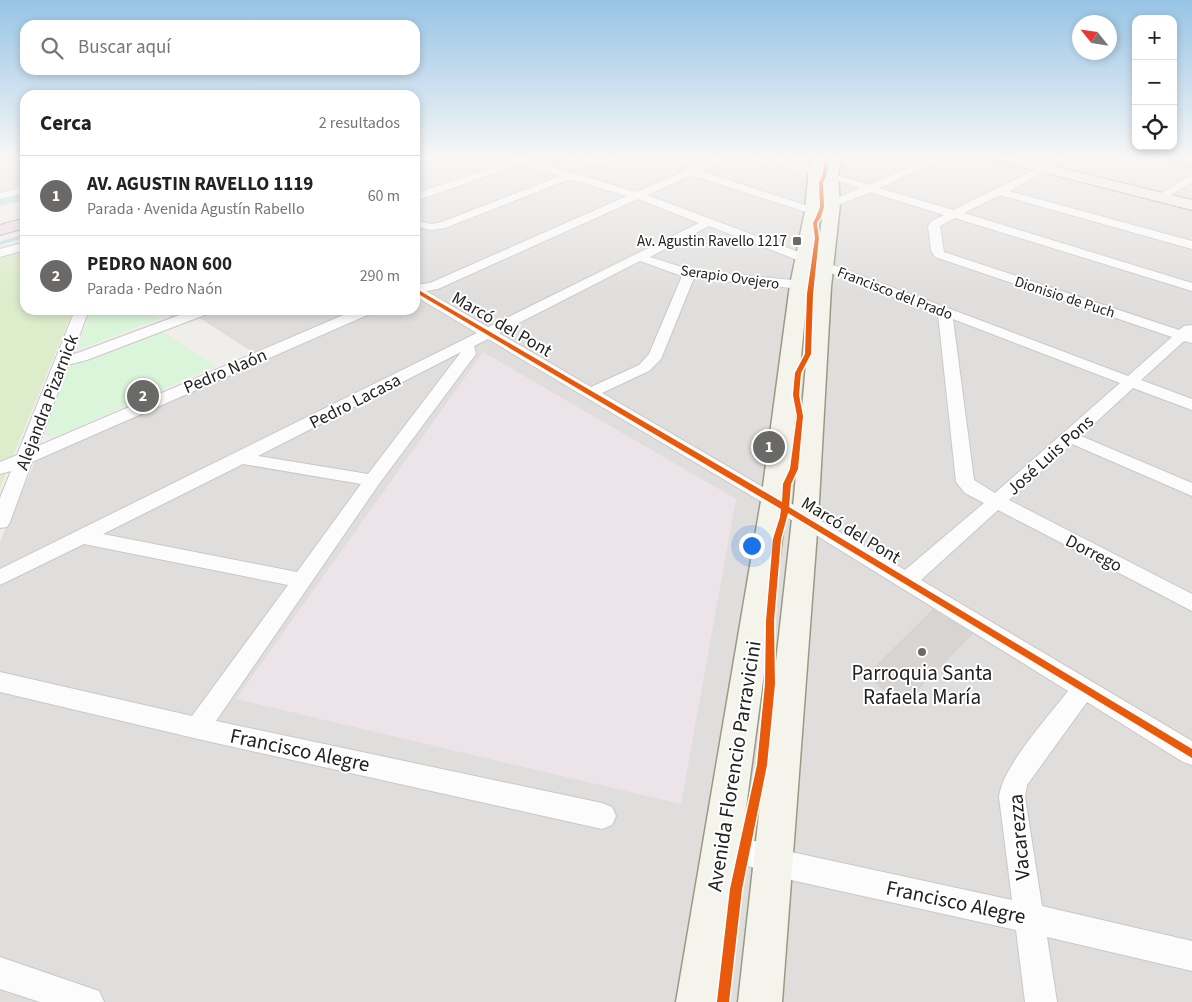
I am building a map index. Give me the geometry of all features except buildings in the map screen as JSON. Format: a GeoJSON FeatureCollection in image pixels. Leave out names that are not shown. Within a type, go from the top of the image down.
{"type":"FeatureCollection","features":[{"type":"Feature","properties":{"kind":"highway"},"geometry":{"type":"LineString","coordinates":[[0,216],[20,210]]}},
{"type":"Feature","properties":{"kind":"highway"},"geometry":{"type":"LineString","coordinates":[[0,230],[20,224]]}},
{"type":"Feature","properties":{"kind":"main road"},"geometry":{"type":"LineString","coordinates":[[760,1002],[805,519],[825,266],[825,204]]}},
{"type":"Feature","properties":{"kind":"main road","name":"Avenida Florencio Parravicini"},"geometry":{"type":"LineString","coordinates":[[698,1002],[774,501],[799,286],[804,258],[825,209]]}},
{"type":"Feature","properties":{"kind":"street"},"geometry":{"type":"LineString","coordinates":[[420,224],[436,227],[448,224],[499,204]]}},
{"type":"Feature","properties":{"kind":"street"},"geometry":{"type":"LineString","coordinates":[[420,288],[433,286],[615,204]]}},
{"type":"Feature","properties":{"kind":"street","name":"Francisco del Prado"},"geometry":{"type":"LineString","coordinates":[[658,204],[1192,405]]}},
{"type":"Feature","properties":{"kind":"street"},"geometry":{"type":"LineString","coordinates":[[807,204],[825,209],[836,204]]}},
{"type":"Feature","properties":{"kind":"street"},"geometry":{"type":"LineString","coordinates":[[920,204],[1192,287]]}},
{"type":"Feature","properties":{"kind":"street"},"geometry":{"type":"LineString","coordinates":[[952,214],[975,204]]}},
{"type":"Feature","properties":{"kind":"street"},"geometry":{"type":"LineString","coordinates":[[1044,204],[1192,245]]}},
{"type":"Feature","properties":{"kind":"street","name":"Dionisio de Puch"},"geometry":{"type":"LineString","coordinates":[[952,214],[934,226],[939,254],[1188,334]]}},
{"type":"Feature","properties":{"kind":"street","name":"Pedro Lacasa"},"geometry":{"type":"LineString","coordinates":[[0,578],[709,222]]}},
{"type":"Feature","properties":{"kind":"street"},"geometry":{"type":"LineString","coordinates":[[0,253],[20,247]]}},
{"type":"Feature","properties":{"kind":"street","name":"Serapio Ovejero"},"geometry":{"type":"LineString","coordinates":[[639,257],[689,274],[822,287]]}},
{"type":"Feature","properties":{"kind":"street"},"geometry":{"type":"LineString","coordinates":[[590,393],[644,368],[656,356],[689,274]]}},
{"type":"Feature","properties":{"kind":"street","name":"Marcó del Pont"},"geometry":{"type":"LineString","coordinates":[[420,292],[805,519],[1192,754]]}},
{"type":"Feature","properties":{"kind":"street","name":"Dorrego"},"geometry":{"type":"LineString","coordinates":[[945,312],[965,482],[972,489],[1192,603]]}},
{"type":"Feature","properties":{"kind":"street","name":"Alejandra Pizarnick"},"geometry":{"type":"LineString","coordinates":[[0,522],[80,315]]}},
{"type":"Feature","properties":{"kind":"street"},"geometry":{"type":"LineString","coordinates":[[64,361],[82,357],[192,315]]}},
{"type":"Feature","properties":{"kind":"street","name":"Pedro Naón"},"geometry":{"type":"LineString","coordinates":[[0,469],[355,315]]}},
{"type":"Feature","properties":{"kind":"street","name":"José Luis Pons"},"geometry":{"type":"LineString","coordinates":[[906,581],[1188,334]]}},
{"type":"Feature","properties":{"kind":"street"},"geometry":{"type":"LineString","coordinates":[[198,728],[373,480],[469,354],[466,345]]}},
{"type":"Feature","properties":{"kind":"street"},"geometry":{"type":"LineString","coordinates":[[1070,437],[1192,490]]}},
{"type":"Feature","properties":{"kind":"street"},"geometry":{"type":"LineString","coordinates":[[241,458],[373,480]]}},
{"type":"Feature","properties":{"kind":"street"},"geometry":{"type":"LineString","coordinates":[[82,537],[302,580]]}},
{"type":"Feature","properties":{"kind":"street","name":"Francisco Alegre"},"geometry":{"type":"LineString","coordinates":[[0,682],[198,728],[602,816]]}},
{"type":"Feature","properties":{"kind":"street","name":"Vacarezza"},"geometry":{"type":"LineString","coordinates":[[1028,918],[1012,797],[1013,787],[1018,777],[1083,688]]}},
{"type":"Feature","properties":{"kind":"street","name":"Francisco Alegre"},"geometry":{"type":"LineString","coordinates":[[723,842],[773,862],[1192,956]]}},
{"type":"Feature","properties":{"kind":"street"},"geometry":{"type":"LineString","coordinates":[[1028,918],[1041,1002]]}},
{"type":"Feature","properties":{"kind":"street"},"geometry":{"type":"LineString","coordinates":[[0,973],[88,1002]]}},
{"type":"Feature","properties":{"kind":"shaded area"},"geometry":{"type":"Polygon","coordinates":[[[420,204],[1192,204],[1192,1002],[0,1002],[0,541],[36,459],[262,358],[195,315],[420,315],[420,204]]]}},
{"type":"Feature","properties":{"kind":"shaded area"},"geometry":{"type":"Polygon","coordinates":[[[168,315],[182,315],[173,318],[168,315]]]}},
{"type":"Feature","properties":{"kind":"shaded area"},"geometry":{"type":"Polygon","coordinates":[[[483,352],[736,499],[681,804],[236,699],[483,352]]]}},
{"type":"Feature","properties":{"kind":"green space"},"geometry":{"type":"Polygon","coordinates":[[[20,252],[20,315],[71,315],[0,488],[0,258],[20,252]]]}},
{"type":"Feature","properties":{"kind":"green space"},"geometry":{"type":"Polygon","coordinates":[[[90,315],[154,315],[159,319],[76,350],[90,315]]]}},
{"type":"Feature","properties":{"kind":"green space"},"geometry":{"type":"Polygon","coordinates":[[[161,331],[215,366],[60,435],[47,436],[42,433],[69,367],[161,331]]]}},
{"type":"Feature","properties":{"kind":"waterway"},"geometry":{"type":"LineString","coordinates":[[0,243],[20,237]]}},
{"type":"Feature","properties":{"kind":"cycle path"},"geometry":{"type":"LineString","coordinates":[[723,1002],[736,889],[762,765],[770,684],[770,621],[777,539],[784,517],[787,484],[794,469],[800,416],[796,395],[798,373],[808,354],[810,294],[817,238],[815,223],[821,212],[822,204]]}},
{"type":"Feature","properties":{"kind":"cycle path"},"geometry":{"type":"LineString","coordinates":[[420,293],[784,507],[1192,754]]}},
{"type":"Feature","properties":{"kind":"place","name":"Av. Agustin Ravello 1217"},"geometry":{"type":"Point","coordinates":[797,241]}},
{"type":"Feature","properties":{"kind":"place","name":"PEDRO NAON 600"},"geometry":{"type":"Point","coordinates":[143,396]}},
{"type":"Feature","properties":{"kind":"place","name":"AV. AGUSTIN RAVELLO 1119"},"geometry":{"type":"Point","coordinates":[769,447]}},
{"type":"Feature","properties":{"kind":"place","name":"Parroquia Santa Rafaela María"},"geometry":{"type":"Point","coordinates":[922,652]}}]}
